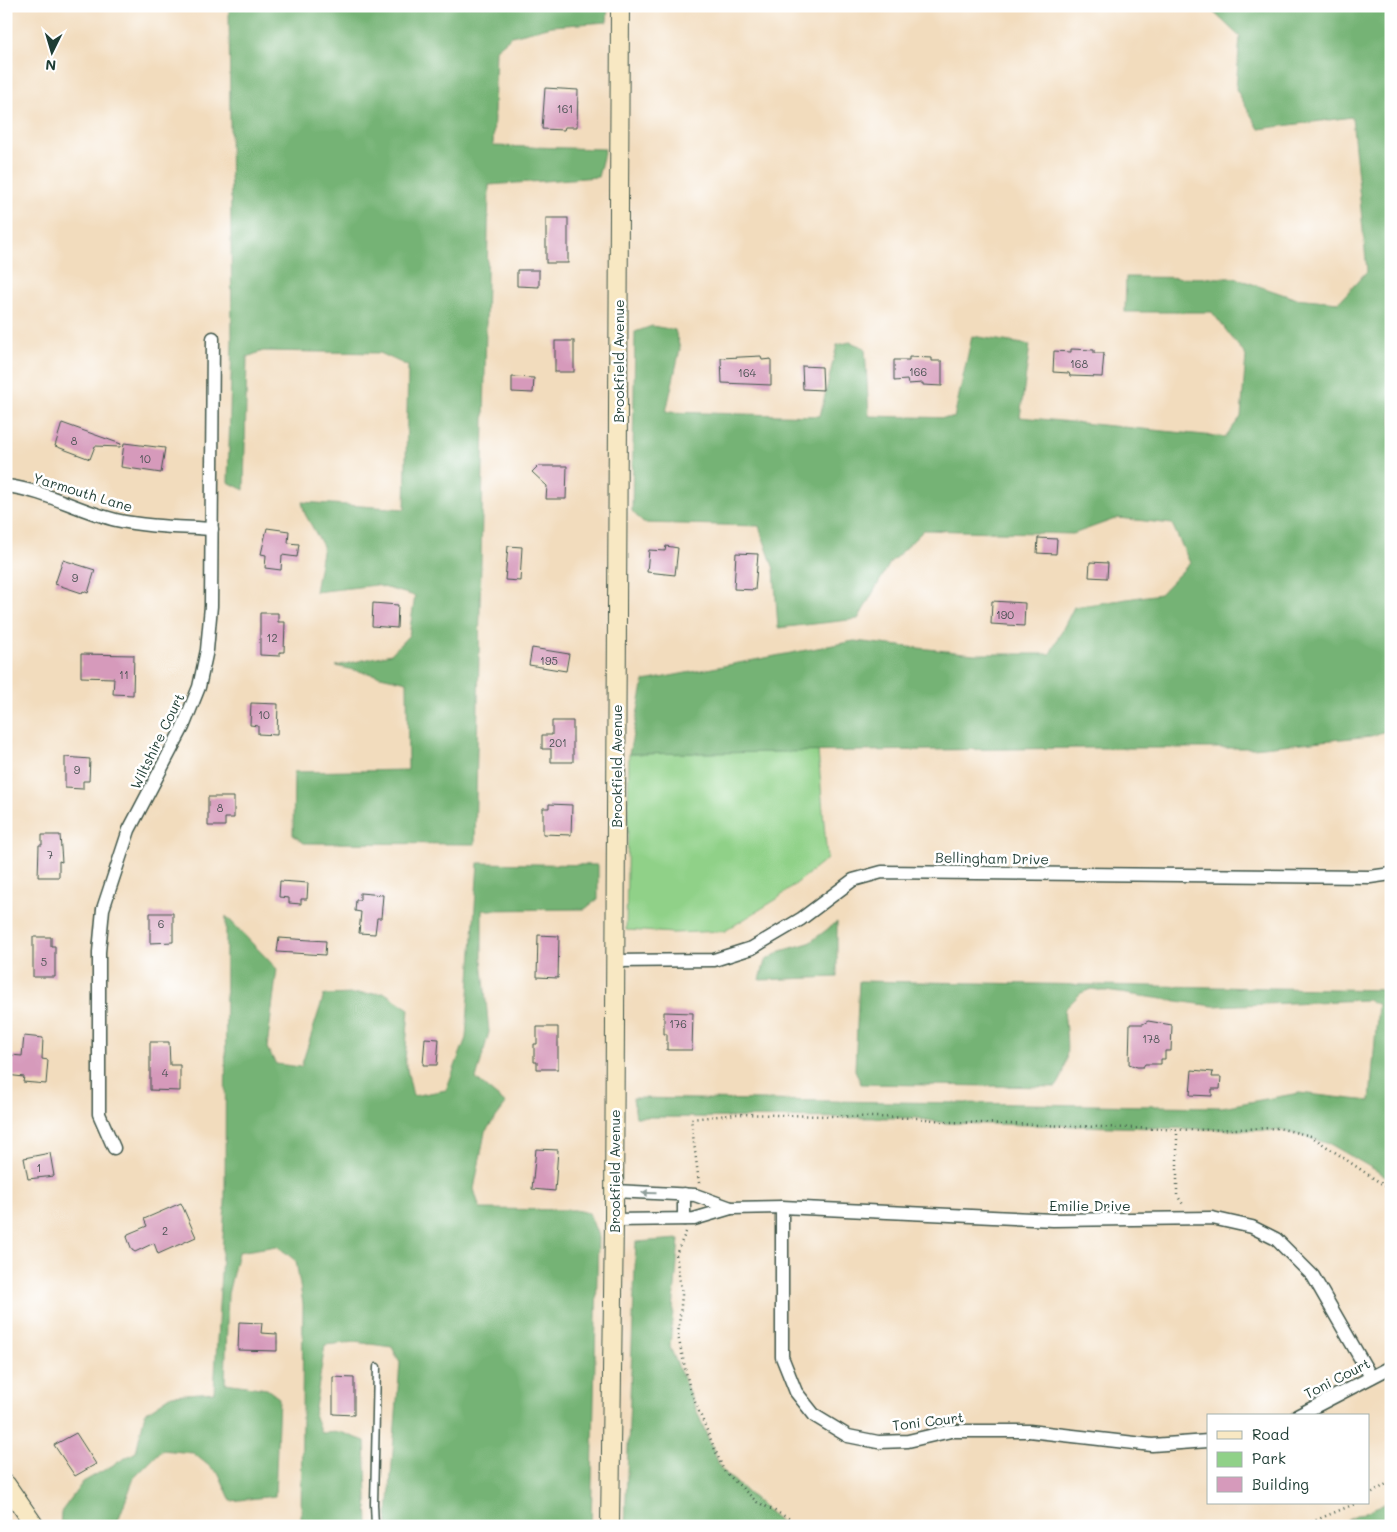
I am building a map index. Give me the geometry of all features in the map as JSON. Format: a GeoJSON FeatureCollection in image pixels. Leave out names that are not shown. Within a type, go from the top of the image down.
{"type":"FeatureCollection","features":[{"type":"Feature","properties":{"kind":"main road","name":"Brookfield Avenue"},"geometry":{"type":"LineString","coordinates":[[610,1526],[614,1220],[620,6]]}},
{"type":"Feature","properties":{"kind":"main road"},"geometry":{"type":"LineString","coordinates":[[6,1484],[35,1526]]}},
{"type":"Feature","properties":{"kind":"street","name":"Wiltshire Court"},"geometry":{"type":"LineString","coordinates":[[114,1148],[99,1114],[99,952],[102,909],[129,830],[182,726],[199,687],[207,650],[211,606],[213,338]]}},
{"type":"Feature","properties":{"kind":"street","name":"Yarmouth Lane"},"geometry":{"type":"LineString","coordinates":[[6,486],[40,494],[115,520],[142,525],[212,529]]}},
{"type":"Feature","properties":{"kind":"street","name":"Bellingham Drive"},"geometry":{"type":"LineString","coordinates":[[615,961],[714,960],[752,948],[801,919],[853,880],[882,872],[1370,877],[1391,874]]}},
{"type":"Feature","properties":{"kind":"street","name":"Emilie Drive"},"geometry":{"type":"LineString","coordinates":[[614,1192],[696,1195],[732,1208]]}},
{"type":"Feature","properties":{"kind":"street"},"geometry":{"type":"LineString","coordinates":[[684,1194],[685,1225]]}},
{"type":"Feature","properties":{"kind":"street","name":"Emilie Drive"},"geometry":{"type":"LineString","coordinates":[[614,1220],[685,1225],[694,1219],[732,1208],[782,1208],[1053,1220],[1212,1218],[1252,1227],[1276,1239],[1314,1276],[1371,1377]]}},
{"type":"Feature","properties":{"kind":"street","name":"Toni Court"},"geometry":{"type":"LineString","coordinates":[[782,1208],[782,1356],[796,1392],[815,1416],[848,1436],[878,1442],[908,1441],[951,1431],[1029,1431],[1152,1445],[1207,1441]]}},
{"type":"Feature","properties":{"kind":"street","name":"Toni Court"},"geometry":{"type":"LineString","coordinates":[[1301,1414],[1391,1367]]}},
{"type":"Feature","properties":{"kind":"lane"},"geometry":{"type":"LineString","coordinates":[[375,1526],[377,1367]]}},
{"type":"Feature","properties":{"kind":"path"},"geometry":{"type":"LineString","coordinates":[[699,1184],[691,1119],[727,1115],[918,1118],[950,1122],[1177,1130],[1278,1128],[1311,1136],[1391,1190]]}},
{"type":"Feature","properties":{"kind":"path"},"geometry":{"type":"LineString","coordinates":[[1177,1130],[1177,1195]]}},
{"type":"Feature","properties":{"kind":"path"},"geometry":{"type":"LineString","coordinates":[[685,1225],[676,1254],[682,1295],[678,1336],[690,1390],[724,1471],[757,1502],[804,1526]]}},
{"type":"Feature","properties":{"kind":"path"},"geometry":{"type":"LineString","coordinates":[[1370,1495],[1391,1481]]}},
{"type":"Feature","properties":{"kind":"path"},"geometry":{"type":"LineString","coordinates":[[1302,1526],[1355,1504]]}},
{"type":"Feature","properties":{"kind":"green space"},"geometry":{"type":"Polygon","coordinates":[[[229,6],[608,6],[607,22],[552,26],[512,36],[496,49],[493,146],[605,149],[598,177],[489,185],[475,844],[304,843],[293,835],[294,772],[408,770],[407,682],[336,666],[391,654],[409,635],[415,596],[376,585],[315,592],[323,546],[305,514],[302,502],[405,509],[408,366],[380,353],[263,351],[247,357],[244,490],[228,482],[232,341],[229,6]]]}},
{"type":"Feature","properties":{"kind":"green space"},"geometry":{"type":"Polygon","coordinates":[[[1207,6],[1391,6],[1391,729],[1371,736],[1253,748],[1084,748],[629,754],[644,681],[854,641],[974,654],[1050,654],[1074,607],[1160,594],[1190,563],[1172,524],[1118,518],[1073,534],[924,530],[890,563],[858,619],[778,628],[774,569],[759,526],[643,523],[632,511],[635,332],[652,326],[675,330],[680,349],[666,412],[820,416],[837,345],[850,342],[865,348],[869,416],[954,418],[972,336],[1030,345],[1020,417],[1225,437],[1241,417],[1246,356],[1212,312],[1125,312],[1126,277],[1235,278],[1294,298],[1339,302],[1367,271],[1352,117],[1259,129],[1236,89],[1240,37],[1207,6]]]}},
{"type":"Feature","properties":{"kind":"green space"},"geometry":{"type":"Polygon","coordinates":[[[818,751],[827,859],[777,899],[725,931],[673,933],[626,930],[629,754],[818,751]]]}},
{"type":"Feature","properties":{"kind":"green space"},"geometry":{"type":"Polygon","coordinates":[[[478,863],[598,865],[598,899],[585,909],[482,910],[482,959],[489,1032],[476,1079],[506,1104],[485,1132],[474,1189],[480,1209],[575,1210],[589,1213],[598,1236],[591,1526],[387,1526],[400,1363],[392,1347],[355,1342],[325,1345],[314,1414],[321,1433],[340,1432],[365,1441],[368,1526],[301,1526],[303,1304],[296,1261],[277,1246],[238,1252],[228,1294],[225,1383],[267,1389],[279,1398],[275,1496],[231,1501],[219,1474],[193,1453],[162,1450],[134,1478],[116,1526],[60,1526],[61,1512],[83,1482],[136,1452],[145,1413],[172,1395],[214,1392],[225,1203],[226,916],[277,969],[267,1048],[276,1064],[301,1067],[324,995],[385,993],[409,1009],[405,1060],[413,1096],[446,1090],[466,1038],[478,863]]]}},
{"type":"Feature","properties":{"kind":"green space"},"geometry":{"type":"Polygon","coordinates":[[[837,922],[837,977],[760,980],[765,961],[781,951],[809,943],[837,922]]]}},
{"type":"Feature","properties":{"kind":"green space"},"geometry":{"type":"Polygon","coordinates":[[[859,981],[1391,990],[1391,1179],[1330,1144],[1284,1131],[944,1123],[916,1118],[636,1117],[633,1098],[1222,1107],[1299,1093],[1370,1101],[1378,1004],[1367,1000],[1213,1006],[1091,989],[1081,993],[1064,1010],[1067,1040],[1066,1060],[1061,1079],[1056,1087],[861,1084],[855,1070],[859,981]]]}},
{"type":"Feature","properties":{"kind":"green space"},"geometry":{"type":"Polygon","coordinates":[[[679,1239],[670,1347],[721,1469],[785,1526],[625,1526],[636,1242],[679,1239]]]}},
{"type":"Feature","properties":{"kind":"green space"},"geometry":{"type":"Polygon","coordinates":[[[1390,1501],[1389,1526],[1334,1526],[1390,1501]]]}},
{"type":"Feature","properties":{"kind":"building"},"geometry":{"type":"Polygon","coordinates":[[[545,88],[578,90],[577,127],[565,127],[564,130],[542,129],[545,88]]]}},
{"type":"Feature","properties":{"kind":"building"},"geometry":{"type":"Polygon","coordinates":[[[546,218],[568,218],[568,263],[546,263],[546,218]]]}},
{"type":"Feature","properties":{"kind":"building"},"geometry":{"type":"Polygon","coordinates":[[[517,270],[539,270],[539,287],[517,286],[517,270]]]}},
{"type":"Feature","properties":{"kind":"building"},"geometry":{"type":"Polygon","coordinates":[[[555,341],[574,341],[574,372],[555,372],[555,341]]]}},
{"type":"Feature","properties":{"kind":"building"},"geometry":{"type":"Polygon","coordinates":[[[1071,349],[1094,350],[1094,353],[1104,353],[1102,377],[1070,376],[1069,373],[1053,372],[1054,351],[1071,352],[1071,349]]]}},
{"type":"Feature","properties":{"kind":"building"},"geometry":{"type":"Polygon","coordinates":[[[761,356],[762,360],[771,359],[771,385],[722,383],[721,358],[761,356]]]}},
{"type":"Feature","properties":{"kind":"building"},"geometry":{"type":"Polygon","coordinates":[[[909,357],[932,358],[932,361],[942,361],[942,386],[923,385],[923,383],[908,384],[907,380],[894,381],[894,360],[909,360],[909,357]]]}},
{"type":"Feature","properties":{"kind":"building"},"geometry":{"type":"Polygon","coordinates":[[[802,366],[822,367],[823,390],[803,389],[802,366]]]}},
{"type":"Feature","properties":{"kind":"building"},"geometry":{"type":"Polygon","coordinates":[[[512,377],[534,378],[533,393],[512,392],[512,377]]]}},
{"type":"Feature","properties":{"kind":"building"},"geometry":{"type":"Polygon","coordinates":[[[62,423],[121,444],[120,447],[95,446],[90,459],[55,446],[62,423]]]}},
{"type":"Feature","properties":{"kind":"building"},"geometry":{"type":"Polygon","coordinates":[[[124,443],[165,448],[161,473],[121,467],[124,443]]]}},
{"type":"Feature","properties":{"kind":"building"},"geometry":{"type":"Polygon","coordinates":[[[538,466],[567,466],[566,499],[546,499],[547,486],[532,472],[538,466]]]}},
{"type":"Feature","properties":{"kind":"building"},"geometry":{"type":"Polygon","coordinates":[[[267,528],[289,531],[288,543],[299,544],[297,557],[282,555],[281,570],[265,568],[266,555],[261,554],[267,528]]]}},
{"type":"Feature","properties":{"kind":"building"},"geometry":{"type":"Polygon","coordinates":[[[1038,538],[1057,539],[1056,554],[1037,553],[1038,538]]]}},
{"type":"Feature","properties":{"kind":"building"},"geometry":{"type":"Polygon","coordinates":[[[508,546],[522,547],[520,581],[505,580],[508,546]]]}},
{"type":"Feature","properties":{"kind":"building"},"geometry":{"type":"Polygon","coordinates":[[[666,546],[678,548],[675,575],[647,572],[649,550],[665,551],[666,546]]]}},
{"type":"Feature","properties":{"kind":"building"},"geometry":{"type":"Polygon","coordinates":[[[736,553],[758,554],[755,590],[734,589],[736,553]]]}},
{"type":"Feature","properties":{"kind":"building"},"geometry":{"type":"Polygon","coordinates":[[[63,560],[95,570],[88,593],[83,591],[82,593],[55,584],[63,560]]]}},
{"type":"Feature","properties":{"kind":"building"},"geometry":{"type":"Polygon","coordinates":[[[1090,562],[1108,563],[1107,578],[1089,577],[1090,562]]]}},
{"type":"Feature","properties":{"kind":"building"},"geometry":{"type":"Polygon","coordinates":[[[992,601],[1025,603],[1024,626],[991,624],[992,601]]]}},
{"type":"Feature","properties":{"kind":"building"},"geometry":{"type":"Polygon","coordinates":[[[373,603],[398,605],[397,628],[372,626],[373,603]]]}},
{"type":"Feature","properties":{"kind":"building"},"geometry":{"type":"Polygon","coordinates":[[[260,613],[278,613],[278,622],[285,622],[284,652],[280,652],[280,656],[260,655],[260,613]]]}},
{"type":"Feature","properties":{"kind":"building"},"geometry":{"type":"Polygon","coordinates":[[[532,648],[569,654],[566,671],[529,665],[532,648]]]}},
{"type":"Feature","properties":{"kind":"building"},"geometry":{"type":"Polygon","coordinates":[[[81,654],[134,655],[133,695],[113,694],[114,678],[81,677],[81,654]]]}},
{"type":"Feature","properties":{"kind":"building"},"geometry":{"type":"Polygon","coordinates":[[[251,703],[278,704],[277,735],[258,734],[258,726],[250,725],[251,703]]]}},
{"type":"Feature","properties":{"kind":"building"},"geometry":{"type":"Polygon","coordinates":[[[552,721],[573,721],[573,762],[551,762],[551,749],[542,749],[542,735],[552,735],[552,721]]]}},
{"type":"Feature","properties":{"kind":"building"},"geometry":{"type":"Polygon","coordinates":[[[65,757],[90,759],[89,781],[83,781],[83,789],[65,788],[65,757]]]}},
{"type":"Feature","properties":{"kind":"building"},"geometry":{"type":"Polygon","coordinates":[[[208,797],[234,797],[234,818],[225,818],[225,826],[208,826],[208,797]]]}},
{"type":"Feature","properties":{"kind":"building"},"geometry":{"type":"Polygon","coordinates":[[[549,804],[572,805],[571,835],[543,834],[543,808],[549,808],[549,804]]]}},
{"type":"Feature","properties":{"kind":"building"},"geometry":{"type":"Polygon","coordinates":[[[42,835],[60,835],[62,862],[59,861],[59,877],[38,877],[39,845],[42,845],[42,835]]]}},
{"type":"Feature","properties":{"kind":"building"},"geometry":{"type":"Polygon","coordinates":[[[280,881],[308,883],[307,899],[301,899],[301,904],[289,903],[289,898],[279,897],[280,881]]]}},
{"type":"Feature","properties":{"kind":"building"},"geometry":{"type":"Polygon","coordinates":[[[360,893],[383,895],[381,918],[377,918],[375,934],[359,933],[361,912],[355,911],[356,900],[360,900],[360,893]]]}},
{"type":"Feature","properties":{"kind":"building"},"geometry":{"type":"Polygon","coordinates":[[[150,913],[173,913],[173,942],[150,943],[150,913]]]}},
{"type":"Feature","properties":{"kind":"building"},"geometry":{"type":"Polygon","coordinates":[[[538,935],[559,936],[558,978],[537,977],[538,935]]]}},
{"type":"Feature","properties":{"kind":"building"},"geometry":{"type":"Polygon","coordinates":[[[33,937],[51,937],[51,946],[55,946],[55,977],[33,977],[33,937]]]}},
{"type":"Feature","properties":{"kind":"building"},"geometry":{"type":"Polygon","coordinates":[[[279,938],[326,941],[325,955],[277,952],[279,938]]]}},
{"type":"Feature","properties":{"kind":"building"},"geometry":{"type":"Polygon","coordinates":[[[664,1012],[693,1013],[692,1050],[667,1050],[667,1034],[664,1034],[664,1012]]]}},
{"type":"Feature","properties":{"kind":"building"},"geometry":{"type":"Polygon","coordinates":[[[1148,1021],[1172,1025],[1171,1051],[1165,1051],[1165,1059],[1161,1059],[1161,1064],[1145,1064],[1143,1067],[1137,1067],[1129,1064],[1130,1024],[1143,1024],[1148,1021]]]}},
{"type":"Feature","properties":{"kind":"building"},"geometry":{"type":"Polygon","coordinates":[[[537,1027],[558,1027],[558,1069],[537,1069],[537,1062],[534,1062],[534,1044],[537,1044],[537,1027]]]}},
{"type":"Feature","properties":{"kind":"building"},"geometry":{"type":"Polygon","coordinates":[[[24,1036],[43,1038],[42,1059],[48,1060],[46,1084],[23,1082],[24,1077],[6,1075],[6,1058],[11,1058],[11,1055],[22,1056],[24,1036]]]}},
{"type":"Feature","properties":{"kind":"building"},"geometry":{"type":"Polygon","coordinates":[[[425,1038],[439,1039],[437,1065],[423,1065],[425,1038]]]}},
{"type":"Feature","properties":{"kind":"building"},"geometry":{"type":"Polygon","coordinates":[[[150,1042],[169,1042],[170,1065],[180,1065],[180,1091],[150,1090],[150,1042]]]}},
{"type":"Feature","properties":{"kind":"building"},"geometry":{"type":"Polygon","coordinates":[[[1192,1070],[1213,1072],[1212,1077],[1221,1077],[1220,1089],[1212,1089],[1212,1096],[1190,1095],[1192,1070]]]}},
{"type":"Feature","properties":{"kind":"building"},"geometry":{"type":"Polygon","coordinates":[[[536,1149],[558,1150],[555,1191],[532,1189],[536,1149]]]}},
{"type":"Feature","properties":{"kind":"building"},"geometry":{"type":"Polygon","coordinates":[[[50,1153],[54,1176],[28,1179],[24,1158],[50,1153]]]}},
{"type":"Feature","properties":{"kind":"building"},"geometry":{"type":"Polygon","coordinates":[[[181,1203],[196,1237],[158,1254],[154,1243],[135,1252],[132,1250],[127,1237],[128,1234],[147,1226],[144,1219],[181,1203]]]}},
{"type":"Feature","properties":{"kind":"building"},"geometry":{"type":"Polygon","coordinates":[[[239,1322],[262,1323],[261,1333],[277,1334],[277,1351],[238,1350],[239,1322]]]}},
{"type":"Feature","properties":{"kind":"building"},"geometry":{"type":"Polygon","coordinates":[[[333,1377],[354,1378],[354,1415],[333,1414],[333,1377]]]}},
{"type":"Feature","properties":{"kind":"building"},"geometry":{"type":"Polygon","coordinates":[[[76,1433],[96,1464],[75,1476],[54,1445],[76,1433]]]}}]}
